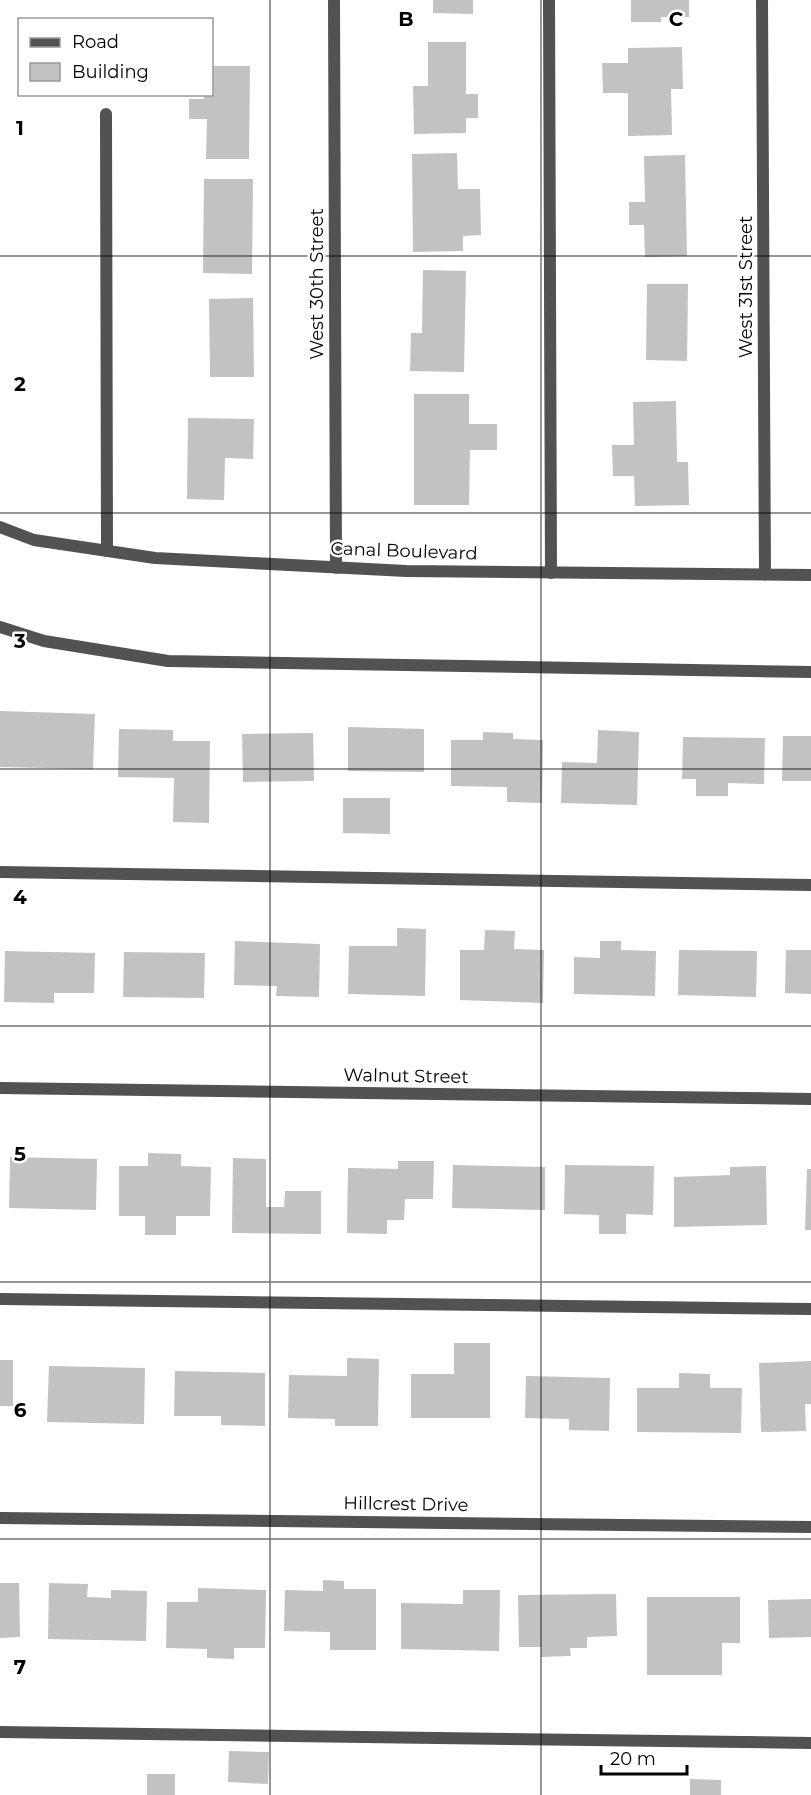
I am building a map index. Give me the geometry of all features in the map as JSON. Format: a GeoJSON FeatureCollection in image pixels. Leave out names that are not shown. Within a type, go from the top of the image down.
{"type":"FeatureCollection","features":[{"type":"Feature","properties":{"kind":"street","name":"West 30th Street"},"geometry":{"type":"LineString","coordinates":[[334,0],[336,568]]}},
{"type":"Feature","properties":{"kind":"street"},"geometry":{"type":"LineString","coordinates":[[549,0],[551,573]]}},
{"type":"Feature","properties":{"kind":"street","name":"West 31st Street"},"geometry":{"type":"LineString","coordinates":[[762,0],[765,575]]}},
{"type":"Feature","properties":{"kind":"street"},"geometry":{"type":"LineString","coordinates":[[106,114],[107,551]]}},
{"type":"Feature","properties":{"kind":"street","name":"Canal Boulevard"},"geometry":{"type":"LineString","coordinates":[[0,527],[34,540],[155,558],[336,568],[551,573],[811,575]]}},
{"type":"Feature","properties":{"kind":"street"},"geometry":{"type":"LineString","coordinates":[[0,627],[44,641],[168,661],[811,672]]}},
{"type":"Feature","properties":{"kind":"street"},"geometry":{"type":"LineString","coordinates":[[0,872],[811,885]]}},
{"type":"Feature","properties":{"kind":"street","name":"Walnut Street"},"geometry":{"type":"LineString","coordinates":[[0,1088],[811,1099]]}},
{"type":"Feature","properties":{"kind":"street"},"geometry":{"type":"LineString","coordinates":[[0,1299],[811,1309]]}},
{"type":"Feature","properties":{"kind":"street","name":"Hillcrest Drive"},"geometry":{"type":"LineString","coordinates":[[0,1518],[811,1527]]}},
{"type":"Feature","properties":{"kind":"street"},"geometry":{"type":"LineString","coordinates":[[0,1732],[811,1743]]}},
{"type":"Feature","properties":{"kind":"building"},"geometry":{"type":"Polygon","coordinates":[[[433,0],[473,0],[473,14],[433,13],[433,0]]]}},
{"type":"Feature","properties":{"kind":"building"},"geometry":{"type":"Polygon","coordinates":[[[631,0],[689,0],[689,17],[661,17],[661,22],[631,22],[631,0]]]}},
{"type":"Feature","properties":{"kind":"building"},"geometry":{"type":"Polygon","coordinates":[[[428,42],[466,42],[466,94],[478,94],[478,118],[466,118],[466,133],[414,134],[413,86],[428,86],[428,42]]]}},
{"type":"Feature","properties":{"kind":"building"},"geometry":{"type":"Polygon","coordinates":[[[682,47],[683,89],[671,89],[672,135],[628,136],[628,93],[603,93],[602,63],[628,63],[628,48],[682,47]]]}},
{"type":"Feature","properties":{"kind":"building"},"geometry":{"type":"Polygon","coordinates":[[[213,66],[250,66],[249,159],[206,159],[207,119],[189,119],[189,99],[204,99],[204,96],[213,96],[213,66]]]}},
{"type":"Feature","properties":{"kind":"building"},"geometry":{"type":"Polygon","coordinates":[[[457,153],[458,189],[480,189],[481,235],[463,236],[463,251],[413,252],[412,154],[457,153]]]}},
{"type":"Feature","properties":{"kind":"building"},"geometry":{"type":"Polygon","coordinates":[[[685,155],[687,256],[645,257],[644,225],[629,225],[629,202],[645,202],[644,156],[685,155]]]}},
{"type":"Feature","properties":{"kind":"building"},"geometry":{"type":"Polygon","coordinates":[[[204,179],[253,179],[252,274],[203,273],[204,179]]]}},
{"type":"Feature","properties":{"kind":"building"},"geometry":{"type":"Polygon","coordinates":[[[423,270],[466,271],[464,372],[410,371],[411,333],[422,333],[423,270]]]}},
{"type":"Feature","properties":{"kind":"building"},"geometry":{"type":"Polygon","coordinates":[[[647,284],[688,284],[687,361],[646,360],[647,284]]]}},
{"type":"Feature","properties":{"kind":"building"},"geometry":{"type":"Polygon","coordinates":[[[253,298],[254,377],[210,377],[209,299],[253,298]]]}},
{"type":"Feature","properties":{"kind":"building"},"geometry":{"type":"Polygon","coordinates":[[[414,394],[469,394],[469,424],[497,424],[497,450],[470,450],[469,505],[414,505],[414,394]]]}},
{"type":"Feature","properties":{"kind":"building"},"geometry":{"type":"Polygon","coordinates":[[[676,401],[677,462],[688,462],[689,505],[635,506],[634,476],[613,476],[612,445],[634,445],[633,402],[676,401]]]}},
{"type":"Feature","properties":{"kind":"building"},"geometry":{"type":"Polygon","coordinates":[[[188,418],[254,419],[253,459],[225,458],[224,500],[187,499],[188,418]]]}},
{"type":"Feature","properties":{"kind":"building"},"geometry":{"type":"Polygon","coordinates":[[[0,711],[95,714],[93,769],[0,767],[0,711]]]}},
{"type":"Feature","properties":{"kind":"building"},"geometry":{"type":"Polygon","coordinates":[[[348,727],[424,729],[424,772],[348,771],[348,727]]]}},
{"type":"Feature","properties":{"kind":"building"},"geometry":{"type":"Polygon","coordinates":[[[119,729],[173,730],[173,741],[210,741],[209,823],[173,822],[174,778],[118,777],[119,729]]]}},
{"type":"Feature","properties":{"kind":"building"},"geometry":{"type":"Polygon","coordinates":[[[598,730],[639,732],[637,805],[561,803],[562,762],[597,763],[598,730]]]}},
{"type":"Feature","properties":{"kind":"building"},"geometry":{"type":"Polygon","coordinates":[[[483,732],[513,733],[513,739],[543,740],[542,803],[507,802],[507,787],[451,786],[451,740],[483,740],[483,732]]]}},
{"type":"Feature","properties":{"kind":"building"},"geometry":{"type":"Polygon","coordinates":[[[313,733],[314,781],[243,782],[242,734],[313,733]]]}},
{"type":"Feature","properties":{"kind":"building"},"geometry":{"type":"Polygon","coordinates":[[[783,736],[811,736],[811,781],[782,781],[783,736]]]}},
{"type":"Feature","properties":{"kind":"building"},"geometry":{"type":"Polygon","coordinates":[[[683,737],[765,738],[764,784],[728,783],[728,796],[696,796],[696,779],[682,779],[683,737]]]}},
{"type":"Feature","properties":{"kind":"building"},"geometry":{"type":"Polygon","coordinates":[[[343,798],[390,798],[390,834],[343,833],[343,798]]]}},
{"type":"Feature","properties":{"kind":"building"},"geometry":{"type":"Polygon","coordinates":[[[397,928],[426,929],[425,996],[348,994],[349,946],[397,946],[397,928]]]}},
{"type":"Feature","properties":{"kind":"building"},"geometry":{"type":"Polygon","coordinates":[[[485,930],[515,931],[514,949],[544,950],[543,1003],[460,1000],[460,950],[484,950],[485,930]]]}},
{"type":"Feature","properties":{"kind":"building"},"geometry":{"type":"Polygon","coordinates":[[[235,941],[320,944],[319,997],[276,996],[277,986],[234,985],[235,941]]]}},
{"type":"Feature","properties":{"kind":"building"},"geometry":{"type":"Polygon","coordinates":[[[600,941],[621,941],[621,950],[656,951],[655,996],[574,994],[574,957],[600,958],[600,941]]]}},
{"type":"Feature","properties":{"kind":"building"},"geometry":{"type":"Polygon","coordinates":[[[679,950],[757,951],[756,997],[678,995],[679,950]]]}},
{"type":"Feature","properties":{"kind":"building"},"geometry":{"type":"Polygon","coordinates":[[[786,950],[811,950],[811,994],[785,993],[786,950]]]}},
{"type":"Feature","properties":{"kind":"building"},"geometry":{"type":"Polygon","coordinates":[[[5,951],[95,953],[94,993],[54,993],[54,1003],[4,1002],[5,951]]]}},
{"type":"Feature","properties":{"kind":"building"},"geometry":{"type":"Polygon","coordinates":[[[124,952],[205,953],[204,998],[123,997],[124,952]]]}},
{"type":"Feature","properties":{"kind":"building"},"geometry":{"type":"Polygon","coordinates":[[[148,1153],[181,1154],[181,1166],[211,1167],[210,1216],[176,1216],[176,1235],[145,1235],[145,1216],[119,1216],[119,1166],[148,1166],[148,1153]]]}},
{"type":"Feature","properties":{"kind":"building"},"geometry":{"type":"Polygon","coordinates":[[[10,1157],[97,1159],[96,1210],[9,1208],[10,1157]]]}},
{"type":"Feature","properties":{"kind":"building"},"geometry":{"type":"Polygon","coordinates":[[[233,1158],[266,1159],[266,1207],[284,1207],[285,1191],[321,1191],[321,1234],[232,1233],[233,1158]]]}},
{"type":"Feature","properties":{"kind":"building"},"geometry":{"type":"Polygon","coordinates":[[[398,1161],[434,1161],[433,1199],[405,1199],[404,1220],[387,1220],[387,1234],[347,1233],[348,1168],[398,1169],[398,1161]]]}},
{"type":"Feature","properties":{"kind":"building"},"geometry":{"type":"Polygon","coordinates":[[[453,1165],[545,1167],[545,1210],[452,1208],[453,1165]]]}},
{"type":"Feature","properties":{"kind":"building"},"geometry":{"type":"Polygon","coordinates":[[[565,1165],[654,1166],[653,1215],[626,1214],[626,1234],[599,1234],[599,1215],[564,1214],[565,1165]]]}},
{"type":"Feature","properties":{"kind":"building"},"geometry":{"type":"Polygon","coordinates":[[[766,1166],[767,1225],[674,1227],[674,1177],[730,1175],[730,1167],[766,1166]]]}},
{"type":"Feature","properties":{"kind":"building"},"geometry":{"type":"Polygon","coordinates":[[[807,1169],[811,1169],[811,1230],[805,1230],[807,1169]]]}},
{"type":"Feature","properties":{"kind":"building"},"geometry":{"type":"Polygon","coordinates":[[[454,1343],[490,1343],[490,1418],[411,1418],[411,1374],[454,1374],[454,1343]]]}},
{"type":"Feature","properties":{"kind":"building"},"geometry":{"type":"Polygon","coordinates":[[[347,1358],[379,1359],[378,1426],[335,1426],[335,1419],[288,1418],[289,1375],[347,1376],[347,1358]]]}},
{"type":"Feature","properties":{"kind":"building"},"geometry":{"type":"Polygon","coordinates":[[[0,1360],[13,1360],[13,1406],[0,1406],[0,1360]]]}},
{"type":"Feature","properties":{"kind":"building"},"geometry":{"type":"Polygon","coordinates":[[[811,1361],[811,1404],[805,1404],[806,1431],[761,1432],[759,1363],[811,1361]]]}},
{"type":"Feature","properties":{"kind":"building"},"geometry":{"type":"Polygon","coordinates":[[[49,1366],[145,1368],[144,1424],[47,1422],[49,1366]]]}},
{"type":"Feature","properties":{"kind":"building"},"geometry":{"type":"Polygon","coordinates":[[[175,1371],[265,1373],[265,1426],[221,1425],[221,1416],[174,1416],[175,1371]]]}},
{"type":"Feature","properties":{"kind":"building"},"geometry":{"type":"Polygon","coordinates":[[[679,1373],[710,1374],[710,1388],[742,1388],[741,1433],[637,1432],[637,1388],[679,1388],[679,1373]]]}},
{"type":"Feature","properties":{"kind":"building"},"geometry":{"type":"Polygon","coordinates":[[[526,1376],[610,1378],[609,1431],[569,1430],[569,1419],[525,1418],[526,1376]]]}},
{"type":"Feature","properties":{"kind":"building"},"geometry":{"type":"Polygon","coordinates":[[[323,1580],[344,1581],[344,1589],[376,1589],[376,1650],[330,1650],[330,1632],[284,1631],[285,1590],[323,1591],[323,1580]]]}},
{"type":"Feature","properties":{"kind":"building"},"geometry":{"type":"Polygon","coordinates":[[[0,1583],[19,1583],[20,1637],[0,1638],[0,1583]]]}},
{"type":"Feature","properties":{"kind":"building"},"geometry":{"type":"Polygon","coordinates":[[[49,1583],[88,1584],[87,1597],[111,1598],[111,1590],[147,1591],[146,1641],[48,1639],[49,1583]]]}},
{"type":"Feature","properties":{"kind":"building"},"geometry":{"type":"Polygon","coordinates":[[[198,1588],[266,1590],[265,1648],[234,1648],[234,1659],[207,1658],[207,1649],[166,1648],[167,1602],[198,1602],[198,1588]]]}},
{"type":"Feature","properties":{"kind":"building"},"geometry":{"type":"Polygon","coordinates":[[[463,1590],[500,1590],[499,1651],[401,1649],[401,1603],[463,1604],[463,1590]]]}},
{"type":"Feature","properties":{"kind":"building"},"geometry":{"type":"Polygon","coordinates":[[[616,1594],[617,1636],[587,1637],[587,1648],[570,1648],[571,1656],[541,1657],[541,1647],[519,1647],[518,1595],[616,1594]]]}},
{"type":"Feature","properties":{"kind":"building"},"geometry":{"type":"Polygon","coordinates":[[[647,1597],[740,1597],[740,1643],[722,1643],[722,1675],[647,1675],[647,1597]]]}},
{"type":"Feature","properties":{"kind":"building"},"geometry":{"type":"Polygon","coordinates":[[[811,1599],[811,1637],[769,1638],[768,1600],[811,1599]]]}},
{"type":"Feature","properties":{"kind":"building"},"geometry":{"type":"Polygon","coordinates":[[[229,1751],[269,1752],[268,1784],[228,1782],[229,1751]]]}},
{"type":"Feature","properties":{"kind":"building"},"geometry":{"type":"Polygon","coordinates":[[[147,1774],[175,1774],[175,1795],[147,1795],[147,1774]]]}},
{"type":"Feature","properties":{"kind":"building"},"geometry":{"type":"Polygon","coordinates":[[[690,1779],[721,1780],[721,1795],[690,1795],[690,1779]]]}}]}
